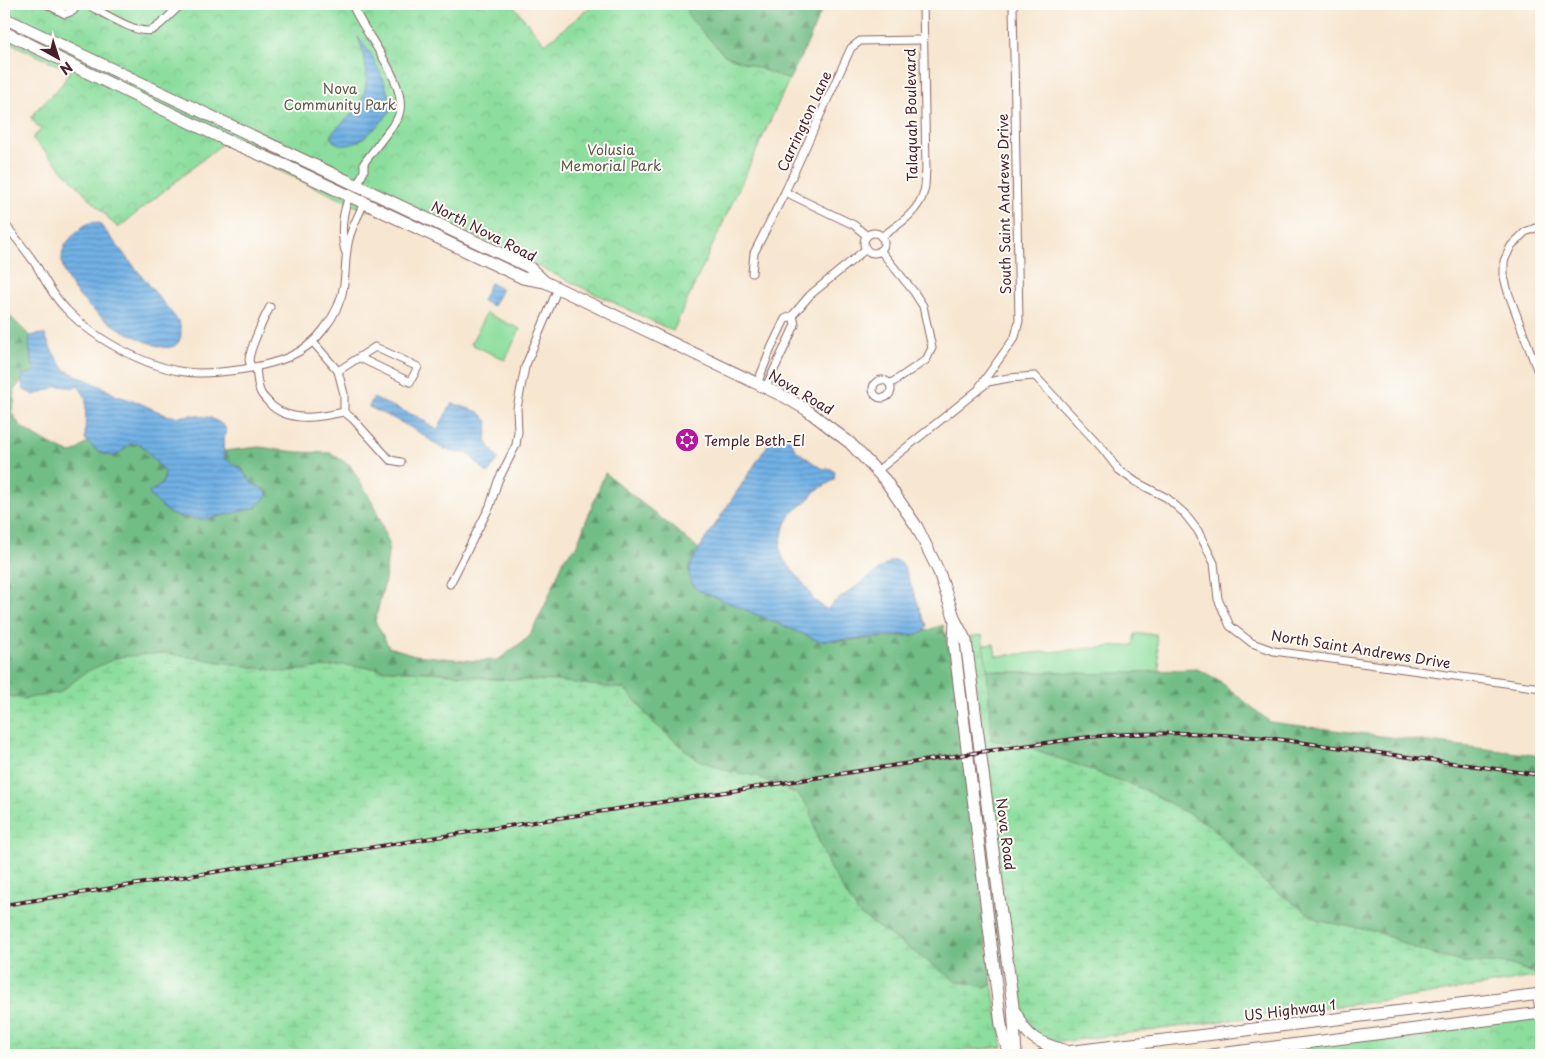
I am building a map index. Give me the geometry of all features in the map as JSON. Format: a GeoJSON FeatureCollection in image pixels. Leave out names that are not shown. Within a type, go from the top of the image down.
{"type":"FeatureCollection","features":[{"type":"Feature","properties":{"kind":"main road","name":"North Nova Road"},"geometry":{"type":"LineString","coordinates":[[4,18],[529,268],[545,282]]}},
{"type":"Feature","properties":{"kind":"main road","name":"North Nova Road"},"geometry":{"type":"LineString","coordinates":[[4,32],[226,140],[284,165],[524,278],[545,282]]}},
{"type":"Feature","properties":{"kind":"main road"},"geometry":{"type":"LineString","coordinates":[[226,140],[235,134],[248,134]]}},
{"type":"Feature","properties":{"kind":"main road","name":"Nova Road"},"geometry":{"type":"LineString","coordinates":[[545,282],[761,385],[807,410],[850,443],[877,471],[902,503],[928,546],[955,620],[966,640],[1012,1006],[1016,1055]]}},
{"type":"Feature","properties":{"kind":"main road","name":"Nova Road"},"geometry":{"type":"LineString","coordinates":[[955,620],[954,643],[1000,1016],[1009,1055]]}},
{"type":"Feature","properties":{"kind":"main road","name":"US Highway 1"},"geometry":{"type":"LineString","coordinates":[[1042,1055],[1539,994]]}},
{"type":"Feature","properties":{"kind":"main road"},"geometry":{"type":"LineString","coordinates":[[1012,1006],[1024,1030],[1032,1038],[1044,1045],[1070,1052]]}},
{"type":"Feature","properties":{"kind":"main road"},"geometry":{"type":"LineString","coordinates":[[1212,1055],[1540,1013]]}},
{"type":"Feature","properties":{"kind":"street"},"geometry":{"type":"LineString","coordinates":[[46,4],[66,14],[73,11],[78,4]]}},
{"type":"Feature","properties":{"kind":"street"},"geometry":{"type":"LineString","coordinates":[[86,4],[119,21],[146,31],[154,28],[182,4]]}},
{"type":"Feature","properties":{"kind":"street"},"geometry":{"type":"LineString","coordinates":[[346,254],[342,241],[343,213],[349,196],[364,171],[364,163],[400,115],[401,106],[395,83],[384,58],[352,4]]}},
{"type":"Feature","properties":{"kind":"street","name":"Talaquah Boulevard"},"geometry":{"type":"LineString","coordinates":[[881,237],[916,209],[924,191],[926,170],[922,40],[923,4]]}},
{"type":"Feature","properties":{"kind":"street","name":"South Saint Andrews Drive"},"geometry":{"type":"LineString","coordinates":[[977,391],[1015,337],[1019,321],[1013,4]]}},
{"type":"Feature","properties":{"kind":"street","name":"Carrington Lane"},"geometry":{"type":"LineString","coordinates":[[752,273],[754,253],[785,192],[851,48],[860,41],[922,40]]}},
{"type":"Feature","properties":{"kind":"street"},"geometry":{"type":"LineString","coordinates":[[4,223],[24,247],[50,290],[66,309],[86,328],[104,341],[150,362],[178,370],[199,373],[236,370],[279,362],[313,342],[323,330],[331,319],[342,296],[349,237],[369,192]]}},
{"type":"Feature","properties":{"kind":"street"},"geometry":{"type":"LineString","coordinates":[[785,192],[854,225],[867,236]]}},
{"type":"Feature","properties":{"kind":"street"},"geometry":{"type":"LineString","coordinates":[[1541,226],[1525,232],[1511,246],[1504,261],[1504,277],[1541,380]]}},
{"type":"Feature","properties":{"kind":"street"},"geometry":{"type":"LineString","coordinates":[[872,233],[881,237],[883,245],[880,250],[873,253],[866,249],[864,241],[867,236],[872,233]]}},
{"type":"Feature","properties":{"kind":"street"},"geometry":{"type":"LineString","coordinates":[[761,385],[772,346],[785,319],[793,315],[810,295],[866,249]]}},
{"type":"Feature","properties":{"kind":"street"},"geometry":{"type":"LineString","coordinates":[[880,250],[923,306],[932,348],[926,360],[890,384]]}},
{"type":"Feature","properties":{"kind":"street"},"geometry":{"type":"LineString","coordinates":[[450,584],[490,506],[498,482],[516,446],[518,432],[516,408],[525,367],[558,288]]}},
{"type":"Feature","properties":{"kind":"street"},"geometry":{"type":"LineString","coordinates":[[270,307],[263,320],[249,360],[254,367],[260,392],[264,398],[280,412],[296,417],[317,417],[344,412],[353,419],[390,460],[401,462]]}},
{"type":"Feature","properties":{"kind":"street"},"geometry":{"type":"LineString","coordinates":[[761,385],[782,351],[795,325],[793,315]]}},
{"type":"Feature","properties":{"kind":"street"},"geometry":{"type":"LineString","coordinates":[[313,342],[338,371],[344,394],[344,412]]}},
{"type":"Feature","properties":{"kind":"street"},"geometry":{"type":"LineString","coordinates":[[772,346],[782,351]]}},
{"type":"Feature","properties":{"kind":"street"},"geometry":{"type":"LineString","coordinates":[[338,371],[375,347],[418,367],[410,382],[360,358]]}},
{"type":"Feature","properties":{"kind":"street","name":"North Saint Andrews Drive"},"geometry":{"type":"LineString","coordinates":[[977,391],[988,382],[1035,376],[1102,448],[1119,470],[1136,482],[1167,498],[1184,512],[1198,530],[1214,563],[1218,599],[1230,626],[1252,643],[1274,651],[1541,688]]}},
{"type":"Feature","properties":{"kind":"street"},"geometry":{"type":"LineString","coordinates":[[877,471],[977,391]]}},
{"type":"Feature","properties":{"kind":"street"},"geometry":{"type":"LineString","coordinates":[[1539,994],[1540,1013]]}},
{"type":"Feature","properties":{"kind":"green space"},"geometry":{"type":"Polygon","coordinates":[[[4,4],[512,4],[545,44],[594,4],[688,4],[687,15],[724,55],[789,80],[673,331],[378,190],[366,211],[222,144],[118,228],[32,138],[41,130],[31,118],[37,109],[62,84],[70,71],[4,40],[4,4]]]}},
{"type":"Feature","properties":{"kind":"green space"},"geometry":{"type":"Polygon","coordinates":[[[688,4],[824,4],[789,80],[724,55],[687,15],[688,4]]]}},
{"type":"Feature","properties":{"kind":"green space"},"geometry":{"type":"Polygon","coordinates":[[[4,290],[10,316],[30,336],[30,353],[35,370],[33,373],[27,374],[14,390],[14,403],[11,412],[21,427],[51,445],[69,453],[75,452],[88,442],[100,452],[116,456],[130,444],[141,444],[165,473],[160,485],[149,492],[151,497],[169,513],[179,517],[200,518],[254,508],[265,490],[253,484],[241,469],[224,458],[223,451],[259,447],[296,452],[330,453],[350,465],[374,505],[389,543],[385,580],[375,621],[389,647],[415,655],[474,661],[498,660],[529,637],[565,557],[576,547],[605,473],[699,549],[688,569],[836,641],[913,635],[943,625],[954,669],[992,984],[985,987],[956,981],[859,914],[830,869],[814,824],[757,776],[731,772],[696,759],[654,723],[625,689],[555,681],[491,679],[342,665],[283,672],[164,653],[86,672],[59,693],[23,699],[4,695],[4,290]]]}},
{"type":"Feature","properties":{"kind":"green space"},"geometry":{"type":"Polygon","coordinates":[[[486,313],[520,329],[505,360],[471,344],[486,313]]]}},
{"type":"Feature","properties":{"kind":"green space"},"geometry":{"type":"Polygon","coordinates":[[[1135,634],[1156,634],[1160,671],[1097,674],[1005,672],[987,669],[983,645],[994,644],[996,656],[1133,645],[1135,634]]]}},
{"type":"Feature","properties":{"kind":"green space"},"geometry":{"type":"Polygon","coordinates":[[[982,635],[987,669],[991,740],[1031,748],[1145,790],[1211,826],[1265,883],[1319,921],[1378,932],[1421,951],[1462,962],[1508,964],[1541,976],[1418,996],[1052,1043],[1034,1035],[1016,1006],[970,637],[982,635]]]}},
{"type":"Feature","properties":{"kind":"green space"},"geometry":{"type":"Polygon","coordinates":[[[961,638],[1005,977],[999,980],[957,643],[961,638]]]}},
{"type":"Feature","properties":{"kind":"green space"},"geometry":{"type":"Polygon","coordinates":[[[164,653],[283,672],[342,665],[491,679],[555,681],[625,689],[654,723],[696,759],[731,772],[757,776],[798,795],[810,809],[816,834],[830,869],[859,914],[956,981],[985,987],[992,984],[1003,1047],[918,1055],[4,1055],[4,695],[23,699],[59,693],[86,672],[119,657],[164,653]]]}},
{"type":"Feature","properties":{"kind":"green space"},"geometry":{"type":"Polygon","coordinates":[[[987,669],[1005,672],[1097,674],[1197,669],[1217,679],[1270,722],[1541,756],[1541,975],[1508,964],[1462,962],[1421,951],[1378,932],[1319,921],[1265,883],[1211,826],[1145,790],[1031,748],[990,740],[987,669]]]}},
{"type":"Feature","properties":{"kind":"green space"},"geometry":{"type":"Polygon","coordinates":[[[1541,1014],[1541,1055],[1213,1055],[1541,1014]]]}},
{"type":"Feature","properties":{"kind":"water"},"geometry":{"type":"Polygon","coordinates":[[[358,37],[372,56],[385,84],[392,107],[385,118],[366,136],[354,143],[342,145],[333,141],[331,135],[353,113],[359,104],[366,85],[366,66],[358,37]]]}},
{"type":"Feature","properties":{"kind":"water"},"geometry":{"type":"Polygon","coordinates":[[[92,222],[99,223],[179,322],[181,337],[178,343],[171,347],[165,347],[140,339],[97,313],[79,296],[66,276],[62,265],[62,254],[71,238],[81,228],[92,222]]]}},
{"type":"Feature","properties":{"kind":"water"},"geometry":{"type":"Polygon","coordinates":[[[490,283],[502,289],[493,306],[482,301],[490,283]]]}},
{"type":"Feature","properties":{"kind":"water"},"geometry":{"type":"Polygon","coordinates":[[[45,335],[52,351],[65,370],[117,396],[135,401],[166,415],[177,417],[192,415],[211,418],[220,423],[225,427],[226,433],[223,439],[224,458],[241,469],[253,484],[265,490],[268,496],[254,508],[213,518],[199,519],[175,516],[167,512],[151,497],[149,492],[160,485],[165,473],[141,444],[130,444],[116,456],[99,451],[85,439],[86,398],[78,385],[75,388],[58,386],[34,395],[24,390],[21,381],[24,377],[22,374],[33,373],[35,370],[30,353],[30,336],[45,335]]]}},
{"type":"Feature","properties":{"kind":"water"},"geometry":{"type":"Polygon","coordinates":[[[373,398],[420,418],[437,430],[452,403],[479,412],[488,421],[486,441],[498,459],[488,474],[467,453],[457,453],[444,449],[409,427],[369,407],[373,398]]]}},
{"type":"Feature","properties":{"kind":"water"},"geometry":{"type":"Polygon","coordinates":[[[777,431],[788,436],[798,452],[820,467],[835,471],[834,480],[815,491],[806,502],[792,513],[784,527],[780,546],[784,560],[807,588],[813,599],[827,610],[832,604],[891,561],[898,561],[905,569],[927,625],[924,632],[913,635],[819,641],[696,589],[689,573],[693,560],[777,431]]]}},
{"type":"Feature","properties":{"kind":"railway"},"geometry":{"type":"LineString","coordinates":[[4,905],[980,752],[1089,737],[1190,733],[1269,738],[1541,775]]}},
{"type":"Feature","properties":{"kind":"place","name":"Temple Beth-El"},"geometry":{"type":"Point","coordinates":[687,440]}},
{"type":"Feature","properties":{"kind":"park label","name":"Nova Community Park"},"geometry":{"type":"Point","coordinates":[340,96]}},
{"type":"Feature","properties":{"kind":"park label","name":"Volusia Memorial Park"},"geometry":{"type":"Point","coordinates":[611,158]}}]}
